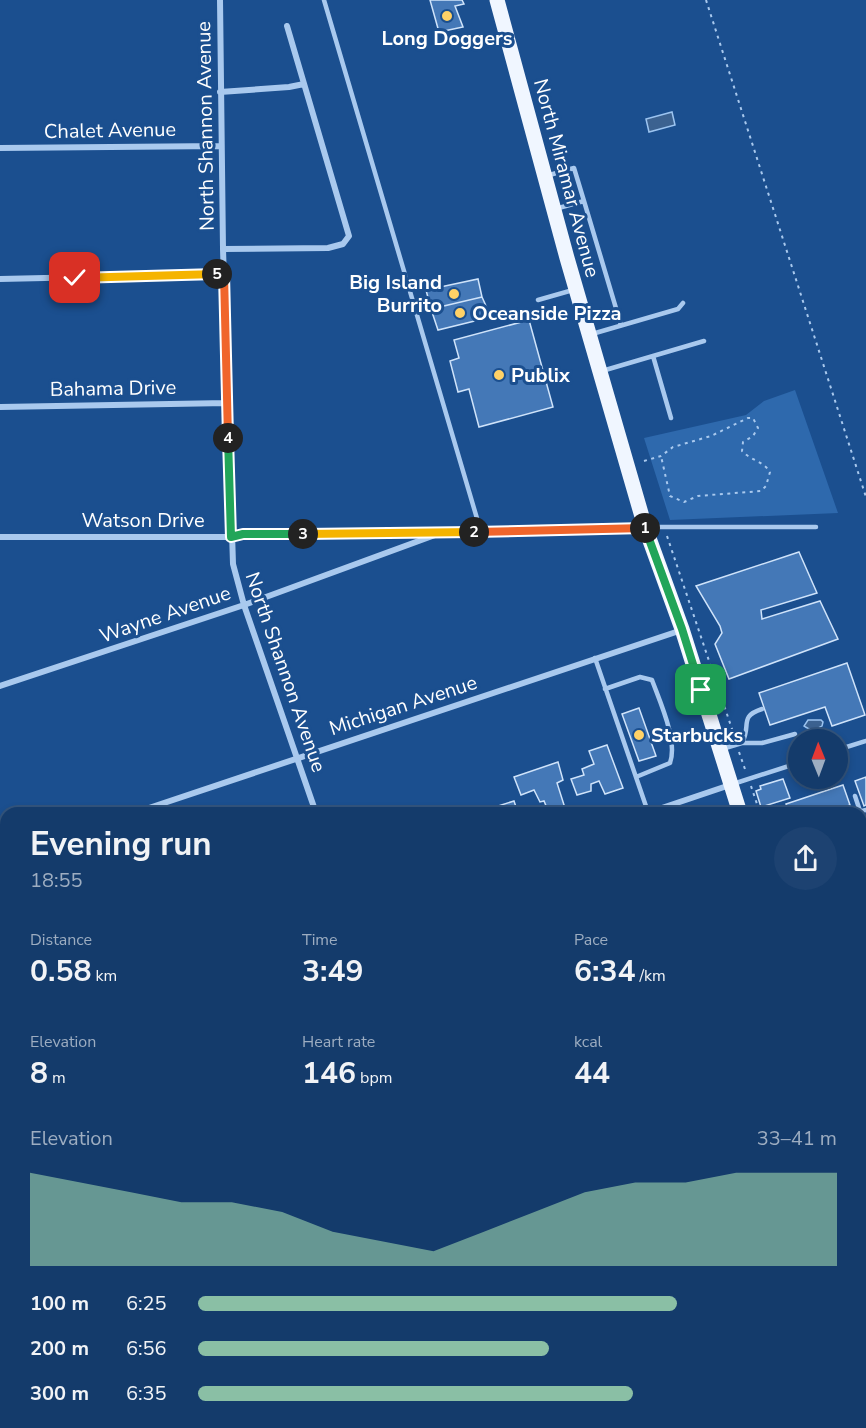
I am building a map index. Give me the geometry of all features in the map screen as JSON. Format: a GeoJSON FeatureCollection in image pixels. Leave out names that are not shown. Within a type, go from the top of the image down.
{"type":"FeatureCollection","features":[{"type":"Feature","properties":{"kind":"main road","name":"North Miramar Avenue"},"geometry":{"type":"LineString","coordinates":[[497,0],[576,289],[645,527],[682,629],[738,807]]}},
{"type":"Feature","properties":{"kind":"street","name":"North Shannon Avenue"},"geometry":{"type":"LineString","coordinates":[[220,0],[223,249],[233,564],[243,605],[314,807]]}},
{"type":"Feature","properties":{"kind":"street"},"geometry":{"type":"LineString","coordinates":[[223,249],[328,248],[337,247],[349,236],[287,26]]}},
{"type":"Feature","properties":{"kind":"street"},"geometry":{"type":"LineString","coordinates":[[220,92],[304,84]]}},
{"type":"Feature","properties":{"kind":"street","name":"Chalet Avenue"},"geometry":{"type":"LineString","coordinates":[[0,148],[221,146]]}},
{"type":"Feature","properties":{"kind":"street"},"geometry":{"type":"LineString","coordinates":[[0,279],[224,274]]}},
{"type":"Feature","properties":{"kind":"street","name":"Bahama Drive"},"geometry":{"type":"LineString","coordinates":[[0,407],[227,403]]}},
{"type":"Feature","properties":{"kind":"street","name":"Watson Drive"},"geometry":{"type":"LineString","coordinates":[[0,537],[231,537],[243,534],[441,533],[645,527]]}},
{"type":"Feature","properties":{"kind":"street","name":"Wayne Avenue"},"geometry":{"type":"LineString","coordinates":[[0,686],[243,605],[441,533]]}},
{"type":"Feature","properties":{"kind":"street","name":"Michigan Avenue"},"geometry":{"type":"LineString","coordinates":[[152,807],[682,629]]}},
{"type":"Feature","properties":{"kind":"street"},"geometry":{"type":"LineString","coordinates":[[665,807],[731,785]]}},
{"type":"Feature","properties":{"kind":"lane"},"geometry":{"type":"LineString","coordinates":[[324,0],[481,532]]}},
{"type":"Feature","properties":{"kind":"lane"},"geometry":{"type":"LineString","coordinates":[[545,176],[574,168],[621,325]]}},
{"type":"Feature","properties":{"kind":"lane"},"geometry":{"type":"LineString","coordinates":[[554,209],[584,201]]}},
{"type":"Feature","properties":{"kind":"lane"},"geometry":{"type":"LineString","coordinates":[[538,300],[576,289]]}},
{"type":"Feature","properties":{"kind":"lane"},"geometry":{"type":"LineString","coordinates":[[589,334],[678,309],[683,303]]}},
{"type":"Feature","properties":{"kind":"lane"},"geometry":{"type":"LineString","coordinates":[[600,372],[704,341]]}},
{"type":"Feature","properties":{"kind":"lane"},"geometry":{"type":"LineString","coordinates":[[653,356],[671,418]]}},
{"type":"Feature","properties":{"kind":"lane"},"geometry":{"type":"LineString","coordinates":[[645,527],[816,527]]}},
{"type":"Feature","properties":{"kind":"lane"},"geometry":{"type":"LineString","coordinates":[[595,658],[645,807]]}},
{"type":"Feature","properties":{"kind":"lane"},"geometry":{"type":"LineString","coordinates":[[605,689],[640,677],[652,680],[668,727],[673,756],[670,763],[636,777]]}},
{"type":"Feature","properties":{"kind":"lane"},"geometry":{"type":"LineString","coordinates":[[740,744],[746,736],[747,718],[750,713],[762,709]]}},
{"type":"Feature","properties":{"kind":"lane"},"geometry":{"type":"LineString","coordinates":[[720,750],[740,744],[762,743],[788,736]]}},
{"type":"Feature","properties":{"kind":"lane"},"geometry":{"type":"LineString","coordinates":[[848,747],[866,741]]}},
{"type":"Feature","properties":{"kind":"lane"},"geometry":{"type":"LineString","coordinates":[[731,785],[788,766]]}},
{"type":"Feature","properties":{"kind":"lane"},"geometry":{"type":"LineString","coordinates":[[855,796],[859,807]]}},
{"type":"Feature","properties":{"kind":"path"},"geometry":{"type":"LineString","coordinates":[[706,0],[866,497]]}},
{"type":"Feature","properties":{"kind":"path"},"geometry":{"type":"LineString","coordinates":[[644,461],[661,456],[673,447],[711,436],[739,420],[753,418],[758,428],[753,436],[743,442],[742,450],[749,457],[767,467],[770,472],[769,480],[761,491],[698,496],[684,502],[670,496],[661,456]]}},
{"type":"Feature","properties":{"kind":"path"},"geometry":{"type":"LineString","coordinates":[[664,527],[740,744],[758,807]]}},
{"type":"Feature","properties":{"kind":"shaded area"},"geometry":{"type":"Polygon","coordinates":[[[672,112],[675,125],[649,132],[646,119],[672,112]]]}},
{"type":"Feature","properties":{"kind":"shaded area"},"geometry":{"type":"Polygon","coordinates":[[[795,390],[838,513],[670,520],[644,438],[746,415],[764,401],[795,390]]]}},
{"type":"Feature","properties":{"kind":"shaded area"},"geometry":{"type":"Polygon","coordinates":[[[808,720],[823,722],[822,726],[815,729],[804,726],[808,720]]]}},
{"type":"Feature","properties":{"kind":"building","name":"Long Doggers"},"geometry":{"type":"Polygon","coordinates":[[[430,0],[462,0],[464,4],[455,6],[463,27],[439,32],[430,0]]]}},
{"type":"Feature","properties":{"kind":"building","name":"Big Island Burrito"},"geometry":{"type":"Polygon","coordinates":[[[478,279],[482,297],[431,309],[426,290],[478,279]]]}},
{"type":"Feature","properties":{"kind":"building","name":"Oceanside Pizza"},"geometry":{"type":"Polygon","coordinates":[[[482,297],[491,317],[438,330],[431,309],[482,297]]]}},
{"type":"Feature","properties":{"kind":"building","name":"Publix"},"geometry":{"type":"Polygon","coordinates":[[[529,320],[553,407],[479,427],[469,389],[458,392],[450,361],[459,358],[454,340],[529,320]]]}},
{"type":"Feature","properties":{"kind":"building"},"geometry":{"type":"Polygon","coordinates":[[[799,552],[817,593],[761,610],[762,619],[820,601],[838,639],[729,679],[715,644],[722,633],[720,626],[696,586],[799,552]]]}},
{"type":"Feature","properties":{"kind":"building"},"geometry":{"type":"Polygon","coordinates":[[[847,663],[865,715],[832,726],[825,707],[770,725],[759,693],[847,663]]]}},
{"type":"Feature","properties":{"kind":"building","name":"Starbucks"},"geometry":{"type":"Polygon","coordinates":[[[639,708],[656,756],[639,761],[622,714],[639,708]]]}},
{"type":"Feature","properties":{"kind":"building"},"geometry":{"type":"Polygon","coordinates":[[[607,745],[623,788],[605,794],[599,781],[591,784],[591,791],[577,795],[571,779],[584,775],[582,769],[594,764],[589,751],[607,745]]]}},
{"type":"Feature","properties":{"kind":"building"},"geometry":{"type":"Polygon","coordinates":[[[558,762],[563,780],[557,783],[565,807],[546,807],[544,801],[540,802],[534,790],[521,795],[514,777],[558,762]]]}},
{"type":"Feature","properties":{"kind":"building"},"geometry":{"type":"Polygon","coordinates":[[[866,777],[866,805],[864,806],[855,781],[866,777]]]}},
{"type":"Feature","properties":{"kind":"building"},"geometry":{"type":"Polygon","coordinates":[[[783,779],[790,798],[761,807],[756,791],[761,789],[760,786],[783,779]]]}},
{"type":"Feature","properties":{"kind":"building"},"geometry":{"type":"Polygon","coordinates":[[[831,789],[844,789],[850,805],[844,807],[787,807],[786,804],[831,789]]]}},
{"type":"Feature","properties":{"kind":"building"},"geometry":{"type":"Polygon","coordinates":[[[514,801],[516,807],[495,807],[514,801]]]}},
{"type":"Feature","properties":{"kind":"place","name":"Long Doggers"},"geometry":{"type":"Point","coordinates":[447,16]}},
{"type":"Feature","properties":{"kind":"place","name":"Big Island Burrito"},"geometry":{"type":"Point","coordinates":[454,294]}},
{"type":"Feature","properties":{"kind":"place","name":"Oceanside Pizza"},"geometry":{"type":"Point","coordinates":[460,313]}},
{"type":"Feature","properties":{"kind":"place","name":"Publix"},"geometry":{"type":"Point","coordinates":[499,375]}},
{"type":"Feature","properties":{"kind":"place","name":"Starbucks"},"geometry":{"type":"Point","coordinates":[639,735]}},
{"type":"Feature","properties":{"kind":"route"},"geometry":{"type":"LineString","coordinates":[[75,278],[224,274],[231,537],[243,534],[441,533],[645,527],[682,629],[701,690]]}}]}
